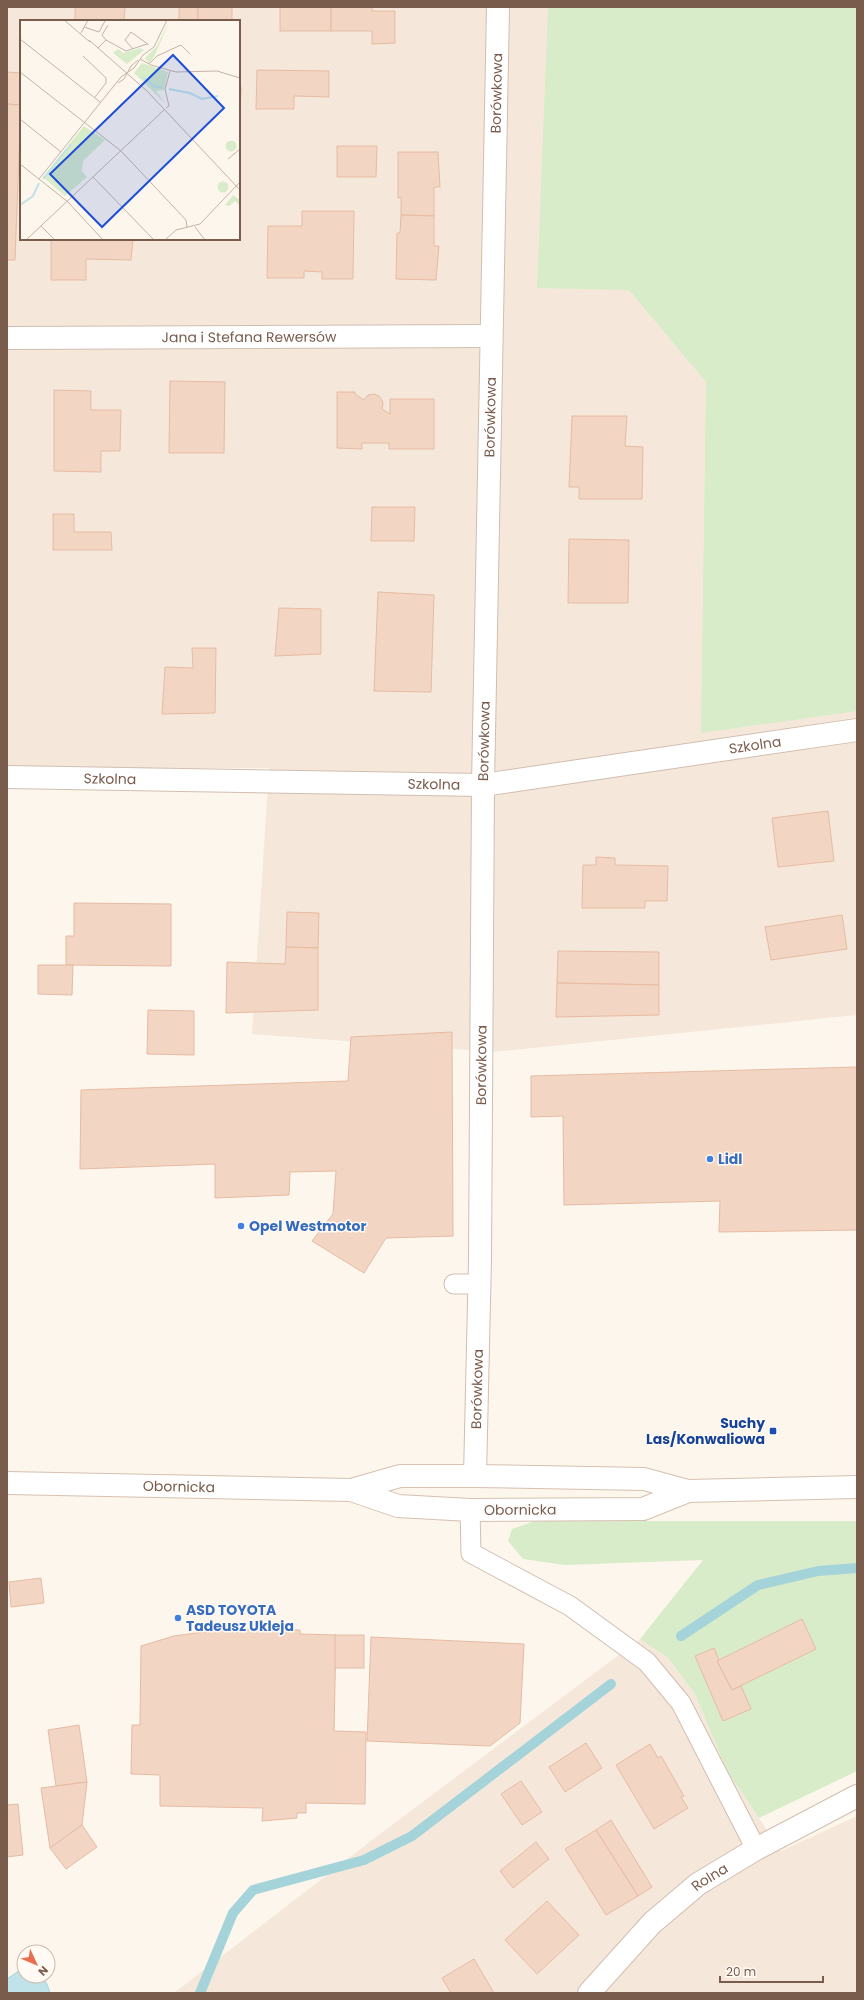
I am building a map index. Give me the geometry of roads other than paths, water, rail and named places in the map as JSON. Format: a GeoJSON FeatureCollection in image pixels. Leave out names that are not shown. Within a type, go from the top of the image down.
{"type":"FeatureCollection","features":[{"type":"Feature","properties":{"kind":"street","name":"Borówkowa"},"geometry":{"type":"LineString","coordinates":[[475,1476],[480,1284],[483,785],[498,7]]}},
{"type":"Feature","properties":{"kind":"street","name":"Jana i Stefana Rewersów"},"geometry":{"type":"LineString","coordinates":[[7,338],[491,336]]}},
{"type":"Feature","properties":{"kind":"street","name":"Szkolna"},"geometry":{"type":"LineString","coordinates":[[7,777],[483,785],[857,730]]}},
{"type":"Feature","properties":{"kind":"street","name":"Obornicka"},"geometry":{"type":"LineString","coordinates":[[7,1483],[351,1490],[400,1476],[475,1476],[644,1479],[688,1491],[857,1487]]}},
{"type":"Feature","properties":{"kind":"street","name":"Obornicka"},"geometry":{"type":"LineString","coordinates":[[351,1490],[398,1506],[470,1510],[643,1509],[688,1491]]}},
{"type":"Feature","properties":{"kind":"street","name":"Rolna"},"geometry":{"type":"LineString","coordinates":[[589,1993],[658,1918],[698,1884],[756,1849],[857,1796]]}},
{"type":"Feature","properties":{"kind":"lane"},"geometry":{"type":"LineString","coordinates":[[454,1284],[480,1284]]}},
{"type":"Feature","properties":{"kind":"lane"},"geometry":{"type":"LineString","coordinates":[[470,1510],[471,1553],[570,1606],[647,1662],[681,1703],[756,1849]]}},
{"type":"Feature","properties":{"kind":"water"},"geometry":{"type":"Polygon","coordinates":[[[16,1973],[16,1984],[47,1984],[50,1993],[7,1993],[7,1979],[16,1973]]]}},
{"type":"Feature","properties":{"kind":"waterway"},"geometry":{"type":"LineString","coordinates":[[681,1636],[758,1585],[818,1571],[857,1568]]}},
{"type":"Feature","properties":{"kind":"waterway"},"geometry":{"type":"LineString","coordinates":[[200,1993],[233,1913],[253,1890],[364,1860],[412,1836],[611,1684]]}},
{"type":"Feature","properties":{"kind":"place","name":"Lidl"},"geometry":{"type":"Point","coordinates":[710,1159]}},
{"type":"Feature","properties":{"kind":"place","name":"Opel Westmotor"},"geometry":{"type":"Point","coordinates":[241,1226]}},
{"type":"Feature","properties":{"kind":"place","name":"Suchy Las/Konwaliowa"},"geometry":{"type":"Point","coordinates":[773,1431]}},
{"type":"Feature","properties":{"kind":"place","name":"ASD TOYOTA Tadeusz Ukleja"},"geometry":{"type":"Point","coordinates":[178,1618]}}]}
